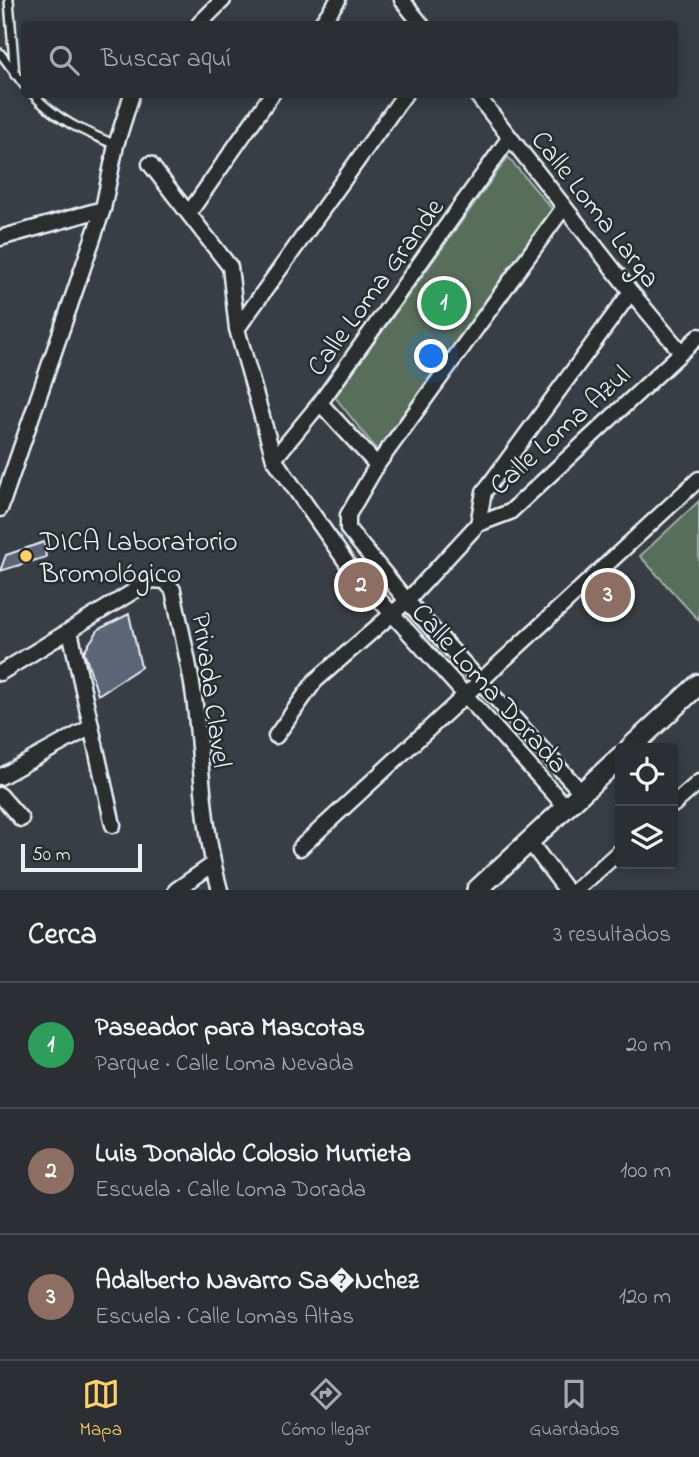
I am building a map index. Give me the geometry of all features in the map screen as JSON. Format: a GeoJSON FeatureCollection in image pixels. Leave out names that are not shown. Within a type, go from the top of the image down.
{"type":"FeatureCollection","features":[{"type":"Feature","properties":{"kind":"street"},"geometry":{"type":"LineString","coordinates":[[203,21],[223,0]]}},
{"type":"Feature","properties":{"kind":"street"},"geometry":{"type":"LineString","coordinates":[[323,21],[338,0]]}},
{"type":"Feature","properties":{"kind":"street"},"geometry":{"type":"LineString","coordinates":[[402,0],[419,21]]}},
{"type":"Feature","properties":{"kind":"street"},"geometry":{"type":"LineString","coordinates":[[0,509],[103,209],[116,145],[131,98]]}},
{"type":"Feature","properties":{"kind":"street"},"geometry":{"type":"LineString","coordinates":[[188,213],[269,98]]}},
{"type":"Feature","properties":{"kind":"street"},"geometry":{"type":"LineString","coordinates":[[237,329],[402,98]]}},
{"type":"Feature","properties":{"kind":"street","name":"Calle Loma Larga"},"geometry":{"type":"LineString","coordinates":[[479,98],[681,352]]}},
{"type":"Feature","properties":{"kind":"street","name":"Calle Loma Grande"},"geometry":{"type":"LineString","coordinates":[[274,459],[320,403],[510,137]]}},
{"type":"Feature","properties":{"kind":"street","name":"Calle Loma Dorada"},"geometry":{"type":"LineString","coordinates":[[150,164],[230,267],[237,329],[274,459],[349,566],[566,807]]}},
{"type":"Feature","properties":{"kind":"street"},"geometry":{"type":"LineString","coordinates":[[564,207],[377,465],[350,510],[348,529],[407,601],[582,793]]}},
{"type":"Feature","properties":{"kind":"street"},"geometry":{"type":"LineString","coordinates":[[0,238],[103,209]]}},
{"type":"Feature","properties":{"kind":"street"},"geometry":{"type":"LineString","coordinates":[[478,524],[484,492],[631,292]]}},
{"type":"Feature","properties":{"kind":"street","name":"Calle Loma Azul"},"geometry":{"type":"LineString","coordinates":[[276,736],[315,681],[393,615],[478,524],[510,512],[699,335]]}},
{"type":"Feature","properties":{"kind":"street"},"geometry":{"type":"LineString","coordinates":[[320,403],[377,465]]}},
{"type":"Feature","properties":{"kind":"street"},"geometry":{"type":"LineString","coordinates":[[300,848],[699,479]]}},
{"type":"Feature","properties":{"kind":"street","name":"Privada Clavel"},"geometry":{"type":"LineString","coordinates":[[70,631],[152,580],[165,581],[173,590],[194,695],[202,789],[212,864],[219,890]]}},
{"type":"Feature","properties":{"kind":"street"},"geometry":{"type":"LineString","coordinates":[[0,673],[70,631],[113,825]]}},
{"type":"Feature","properties":{"kind":"street"},"geometry":{"type":"LineString","coordinates":[[634,743],[699,684]]}},
{"type":"Feature","properties":{"kind":"street"},"geometry":{"type":"LineString","coordinates":[[0,777],[91,727]]}},
{"type":"Feature","properties":{"kind":"street"},"geometry":{"type":"LineString","coordinates":[[477,890],[615,762]]}},
{"type":"Feature","properties":{"kind":"street"},"geometry":{"type":"LineString","coordinates":[[678,801],[699,782]]}},
{"type":"Feature","properties":{"kind":"street"},"geometry":{"type":"LineString","coordinates":[[0,795],[21,819]]}},
{"type":"Feature","properties":{"kind":"street"},"geometry":{"type":"LineString","coordinates":[[529,841],[566,890]]}},
{"type":"Feature","properties":{"kind":"street"},"geometry":{"type":"LineString","coordinates":[[576,890],[615,855]]}},
{"type":"Feature","properties":{"kind":"street"},"geometry":{"type":"LineString","coordinates":[[176,890],[212,864]]}},
{"type":"Feature","properties":{"kind":"lane"},"geometry":{"type":"LineString","coordinates":[[9,0],[15,75]]}},
{"type":"Feature","properties":{"kind":"lane"},"geometry":{"type":"LineString","coordinates":[[0,54],[21,82]]}},
{"type":"Feature","properties":{"kind":"lane"},"geometry":{"type":"LineString","coordinates":[[36,98],[47,110],[76,128],[116,145]]}},
{"type":"Feature","properties":{"kind":"green space"},"geometry":{"type":"Polygon","coordinates":[[[508,157],[552,209],[377,450],[335,397],[508,157]]]}},
{"type":"Feature","properties":{"kind":"green space"},"geometry":{"type":"Polygon","coordinates":[[[699,501],[699,621],[640,556],[699,501]]]}},
{"type":"Feature","properties":{"kind":"building","name":"DICA Laboratorio Bromológico"},"geometry":{"type":"Polygon","coordinates":[[[44,542],[46,557],[0,571],[6,555],[44,542]]]}},
{"type":"Feature","properties":{"kind":"building"},"geometry":{"type":"Polygon","coordinates":[[[129,614],[141,667],[98,695],[84,651],[99,629],[129,614]]]}},
{"type":"Feature","properties":{"kind":"place","name":"Paseador para Mascotas"},"geometry":{"type":"Point","coordinates":[444,303]}},
{"type":"Feature","properties":{"kind":"place","name":"DICA Laboratorio Bromológico"},"geometry":{"type":"Point","coordinates":[26,556]}},
{"type":"Feature","properties":{"kind":"place","name":"Luis Donaldo Colosio Murrieta"},"geometry":{"type":"Point","coordinates":[361,585]}},
{"type":"Feature","properties":{"kind":"place","name":"Adalberto Navarro Sa�Nchez"},"geometry":{"type":"Point","coordinates":[608,595]}}]}
